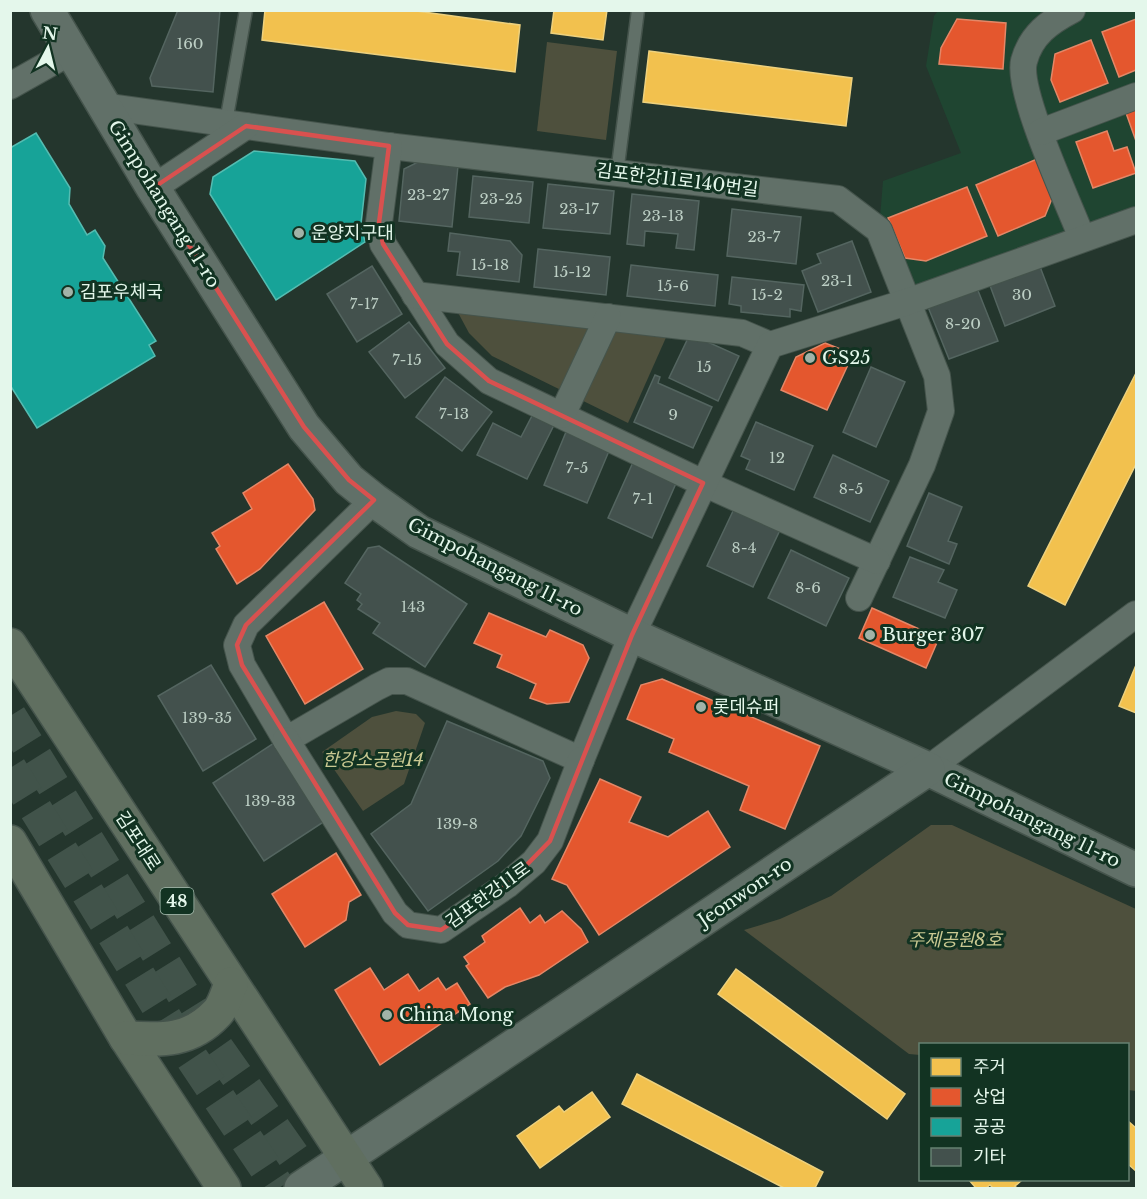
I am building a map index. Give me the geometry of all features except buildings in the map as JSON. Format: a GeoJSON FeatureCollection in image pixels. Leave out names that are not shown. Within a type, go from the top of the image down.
{"type":"FeatureCollection","features":[{"type":"Feature","properties":{"kind":"main road","name":"김포대로"},"geometry":{"type":"LineString","coordinates":[[10,645],[346,1157]]}},
{"type":"Feature","properties":{"kind":"main road"},"geometry":{"type":"LineString","coordinates":[[10,842],[126,1038],[224,1188]]}},
{"type":"Feature","properties":{"kind":"main road"},"geometry":{"type":"LineString","coordinates":[[126,1038],[167,1041],[190,1034],[218,1012],[231,984]]}},
{"type":"Feature","properties":{"kind":"main road","name":"48"},"geometry":{"type":"LineString","coordinates":[[346,1157],[366,1188]]}},
{"type":"Feature","properties":{"kind":"street"},"geometry":{"type":"LineString","coordinates":[[1072,10],[1054,19],[1034,37],[1023,63],[1026,96],[1082,238]]}},
{"type":"Feature","properties":{"kind":"street","name":"Gimpohangang 11-ro"},"geometry":{"type":"LineString","coordinates":[[56,15],[72,51],[103,106],[304,427],[349,480],[374,500],[419,532],[632,635],[928,769],[1137,870]]}},
{"type":"Feature","properties":{"kind":"street"},"geometry":{"type":"LineString","coordinates":[[10,86],[72,51]]}},
{"type":"Feature","properties":{"kind":"street"},"geometry":{"type":"LineString","coordinates":[[1041,132],[1137,96]]}},
{"type":"Feature","properties":{"kind":"street","name":"김포한강11로140번길"},"geometry":{"type":"LineString","coordinates":[[103,106],[389,146],[838,199],[879,230],[937,376],[941,411],[922,465],[859,598]]}},
{"type":"Feature","properties":{"kind":"street"},"geometry":{"type":"LineString","coordinates":[[153,188],[236,124]]}},
{"type":"Feature","properties":{"kind":"street"},"geometry":{"type":"LineString","coordinates":[[389,146],[378,223],[383,244],[447,344],[489,381],[703,483],[877,561]]}},
{"type":"Feature","properties":{"kind":"street"},"geometry":{"type":"LineString","coordinates":[[415,295],[741,333],[770,345],[907,302],[1137,220]]}},
{"type":"Feature","properties":{"kind":"street"},"geometry":{"type":"LineString","coordinates":[[562,415],[608,317]]}},
{"type":"Feature","properties":{"kind":"street"},"geometry":{"type":"LineString","coordinates":[[632,635],[770,345]]}},
{"type":"Feature","properties":{"kind":"street","name":"김포한강11로"},"geometry":{"type":"LineString","coordinates":[[374,500],[246,625],[237,645],[242,665],[286,740],[395,913],[408,925],[441,930],[507,885],[534,862],[550,841],[632,635]]}},
{"type":"Feature","properties":{"kind":"street","name":"Jeonwon-ro"},"geometry":{"type":"LineString","coordinates":[[301,1188],[928,769],[1137,614]]}},
{"type":"Feature","properties":{"kind":"street"},"geometry":{"type":"LineString","coordinates":[[286,740],[389,681],[407,681],[581,760]]}},
{"type":"Feature","properties":{"kind":"street","name":"Gimpohangang 11-ro"},"geometry":{"type":"LineString","coordinates":[[928,769],[996,797],[1137,862]]}},
{"type":"Feature","properties":{"kind":"lane"},"geometry":{"type":"LineString","coordinates":[[236,124],[246,10]]}},
{"type":"Feature","properties":{"kind":"lane"},"geometry":{"type":"LineString","coordinates":[[617,173],[638,10]]}},
{"type":"Feature","properties":{"kind":"highlighted area"},"geometry":{"type":"Polygon","coordinates":[[[246,126],[389,146],[379,223],[383,244],[447,344],[489,381],[703,483],[632,635],[550,841],[507,885],[441,930],[408,925],[395,913],[286,740],[242,665],[237,645],[246,625],[374,500],[349,480],[304,427],[153,188],[246,126]]]}},
{"type":"Feature","properties":{"kind":"shaded area"},"geometry":{"type":"Polygon","coordinates":[[[938,11],[1136,11],[1136,220],[907,302],[879,230],[883,181],[961,153],[926,66],[934,16],[938,11]]]}},
{"type":"Feature","properties":{"kind":"green space"},"geometry":{"type":"Polygon","coordinates":[[[547,42],[617,51],[606,140],[537,131],[547,42]]]}},
{"type":"Feature","properties":{"kind":"green space"},"geometry":{"type":"Polygon","coordinates":[[[455,307],[668,333],[628,423],[492,356],[469,333],[455,307]]]}},
{"type":"Feature","properties":{"kind":"green space","name":"한강소공원14"},"geometry":{"type":"Polygon","coordinates":[[[396,711],[416,714],[425,723],[404,784],[363,811],[322,752],[372,717],[396,711]]]}},
{"type":"Feature","properties":{"kind":"green space","name":"주제공원8호"},"geometry":{"type":"Polygon","coordinates":[[[931,825],[952,825],[1136,909],[1136,1091],[1129,1090],[1129,1043],[919,1043],[919,1055],[909,1054],[744,930],[780,919],[831,896],[931,825]]]}},
{"type":"Feature","properties":{"kind":"tunnel"},"geometry":{"type":"LineString","coordinates":[[10,716],[213,1042],[316,1188]]}},
{"type":"Feature","properties":{"kind":"tunnel"},"geometry":{"type":"LineString","coordinates":[[10,768],[167,1021],[279,1188]]}},
{"type":"Feature","properties":{"kind":"place","name":"운양지구대"},"geometry":{"type":"Point","coordinates":[299,233]}},
{"type":"Feature","properties":{"kind":"place","name":"김포우체국"},"geometry":{"type":"Point","coordinates":[68,292]}},
{"type":"Feature","properties":{"kind":"place","name":"GS25"},"geometry":{"type":"Point","coordinates":[810,358]}},
{"type":"Feature","properties":{"kind":"place","name":"Burger 307"},"geometry":{"type":"Point","coordinates":[870,635]}},
{"type":"Feature","properties":{"kind":"place","name":"롯데슈퍼"},"geometry":{"type":"Point","coordinates":[701,707]}},
{"type":"Feature","properties":{"kind":"place","name":"China Mong"},"geometry":{"type":"Point","coordinates":[387,1015]}}]}
